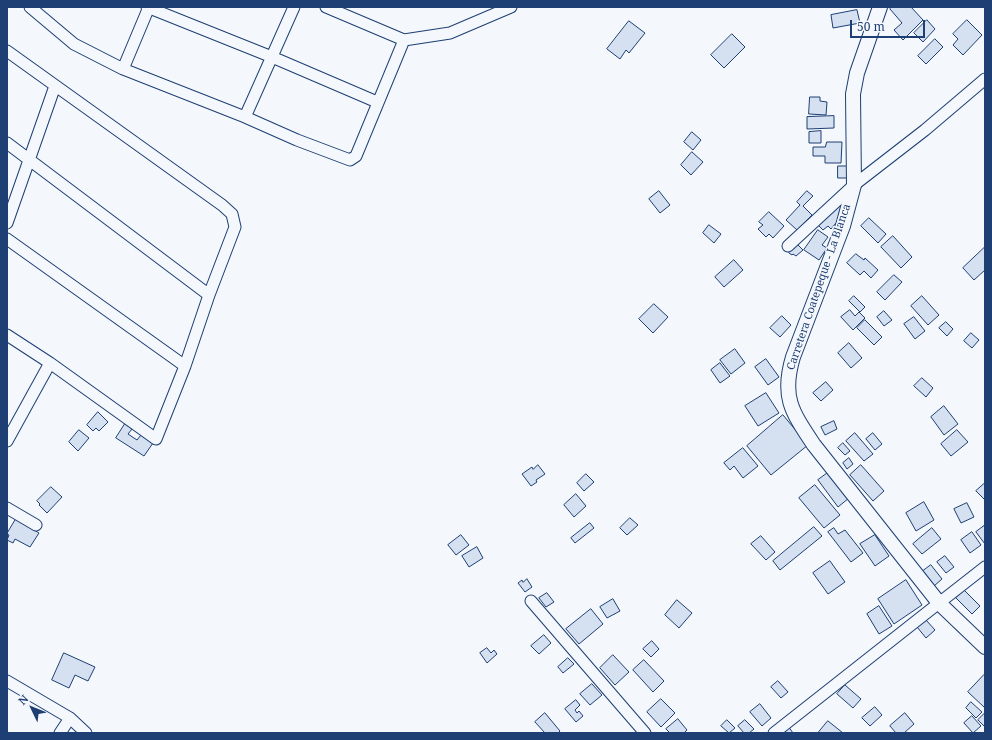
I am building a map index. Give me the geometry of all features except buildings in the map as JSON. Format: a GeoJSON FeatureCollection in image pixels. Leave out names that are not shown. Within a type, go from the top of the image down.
{"type":"FeatureCollection","features":[{"type":"Feature","properties":{"kind":"main road","name":"Carretera Coatepeque - La Blanca"},"geometry":{"type":"LineString","coordinates":[[880,7],[856,73],[854,84],[854,185],[843,226],[793,357],[788,377],[789,397],[796,418],[814,445],[938,602],[985,647]]}},
{"type":"Feature","properties":{"kind":"street"},"geometry":{"type":"LineString","coordinates":[[30,7],[74,44],[123,69],[245,117],[296,140],[350,160],[356,156],[377,102],[404,40]]}},
{"type":"Feature","properties":{"kind":"street"},"geometry":{"type":"LineString","coordinates":[[123,69],[148,7],[272,57],[377,102]]}},
{"type":"Feature","properties":{"kind":"street"},"geometry":{"type":"LineString","coordinates":[[245,117],[294,7]]}},
{"type":"Feature","properties":{"kind":"street"},"geometry":{"type":"LineString","coordinates":[[326,7],[404,40],[426,38],[450,33],[511,7]]}},
{"type":"Feature","properties":{"kind":"street"},"geometry":{"type":"LineString","coordinates":[[7,51],[124,133],[222,205],[232,214],[235,227],[208,295],[185,366],[156,439],[50,362],[7,335]]}},
{"type":"Feature","properties":{"kind":"street"},"geometry":{"type":"LineString","coordinates":[[788,246],[854,185],[925,130],[985,79]]}},
{"type":"Feature","properties":{"kind":"street"},"geometry":{"type":"LineString","coordinates":[[7,223],[55,86]]}},
{"type":"Feature","properties":{"kind":"street"},"geometry":{"type":"LineString","coordinates":[[7,143],[208,295]]}},
{"type":"Feature","properties":{"kind":"street"},"geometry":{"type":"LineString","coordinates":[[7,239],[185,366]]}},
{"type":"Feature","properties":{"kind":"street"},"geometry":{"type":"LineString","coordinates":[[7,441],[50,362]]}},
{"type":"Feature","properties":{"kind":"street"},"geometry":{"type":"LineString","coordinates":[[7,508],[36,525]]}},
{"type":"Feature","properties":{"kind":"street"},"geometry":{"type":"LineString","coordinates":[[774,733],[938,602],[985,567]]}},
{"type":"Feature","properties":{"kind":"street"},"geometry":{"type":"LineString","coordinates":[[531,601],[645,733]]}},
{"type":"Feature","properties":{"kind":"street"},"geometry":{"type":"LineString","coordinates":[[7,682],[70,718],[86,733]]}},
{"type":"Feature","properties":{"kind":"street"},"geometry":{"type":"LineString","coordinates":[[60,733],[70,718]]}}]}
